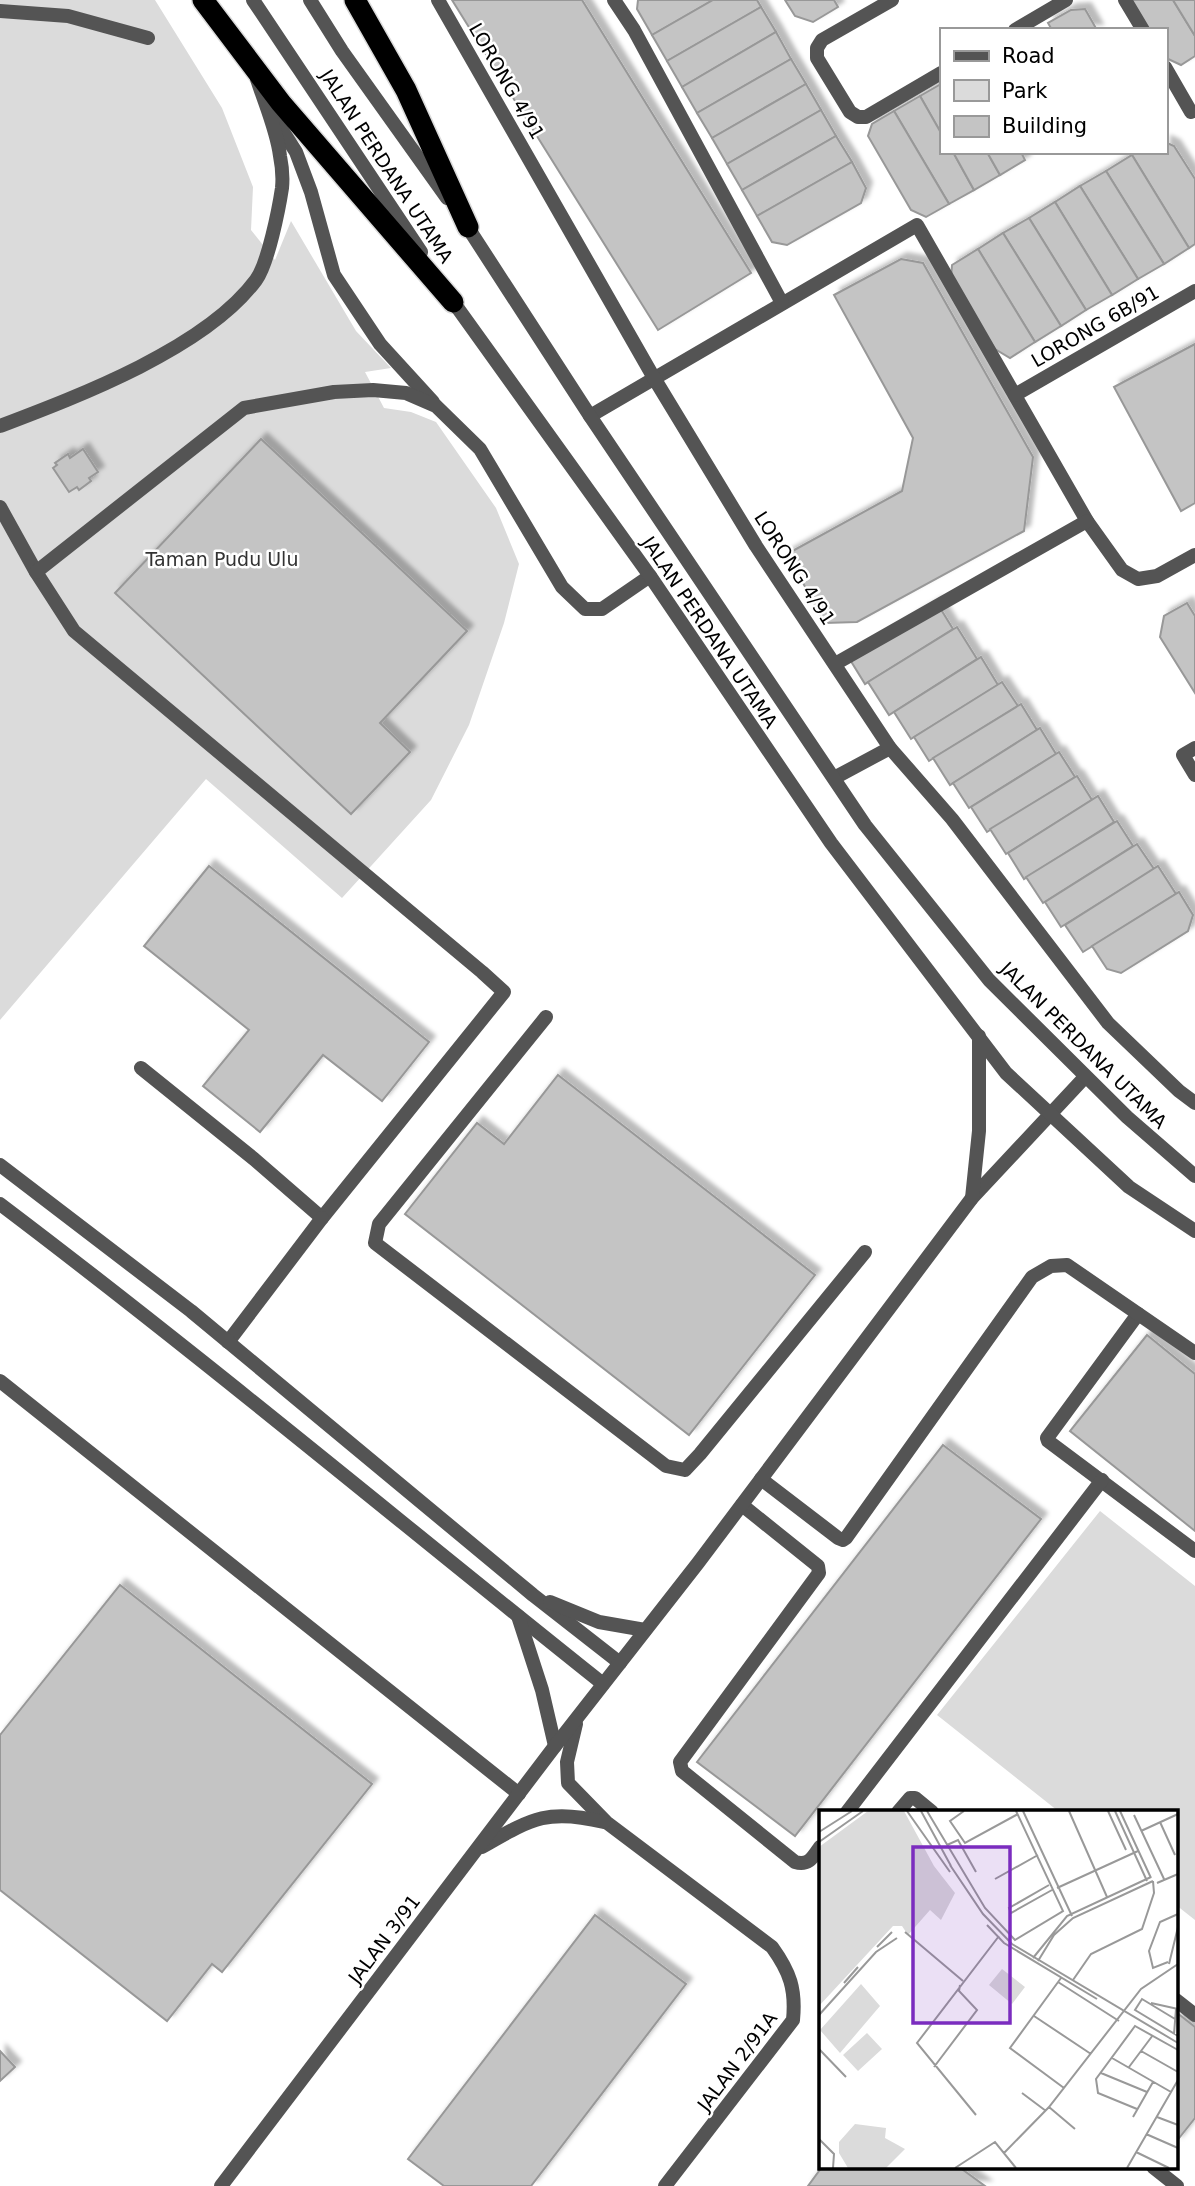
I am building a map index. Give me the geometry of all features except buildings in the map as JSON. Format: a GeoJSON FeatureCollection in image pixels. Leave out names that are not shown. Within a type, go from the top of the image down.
{"type":"FeatureCollection","features":[{"type":"Feature","properties":{"kind":"highway"},"geometry":{"type":"LineString","coordinates":[[203,0],[281,103],[453,303]]}},
{"type":"Feature","properties":{"kind":"highway"},"geometry":{"type":"LineString","coordinates":[[355,0],[406,90],[468,227]]}},
{"type":"Feature","properties":{"kind":"street","name":"JALAN PERDANA UTAMA"},"geometry":{"type":"LineString","coordinates":[[253,0],[453,303],[650,576],[831,843],[943,993],[1006,1073],[1050,1115],[1129,1187],[1195,1231]]}},
{"type":"Feature","properties":{"kind":"street","name":"JALAN PERDANA UTAMA"},"geometry":{"type":"LineString","coordinates":[[310,0],[342,51],[468,227],[590,416],[865,825],[989,980],[1126,1117],[1195,1176]]}},
{"type":"Feature","properties":{"kind":"street","name":"LORONG 4/91"},"geometry":{"type":"LineString","coordinates":[[438,0],[654,378],[756,545],[890,748],[952,819],[1108,1023],[1195,1103]]}},
{"type":"Feature","properties":{"kind":"street"},"geometry":{"type":"LineString","coordinates":[[614,0],[634,30],[782,303]]}},
{"type":"Feature","properties":{"kind":"street"},"geometry":{"type":"LineString","coordinates":[[892,0],[822,40],[817,48],[817,58],[850,112],[858,117],[866,117],[940,74]]}},
{"type":"Feature","properties":{"kind":"street"},"geometry":{"type":"LineString","coordinates":[[1018,28],[1066,0]]}},
{"type":"Feature","properties":{"kind":"street"},"geometry":{"type":"LineString","coordinates":[[1125,0],[1142,28]]}},
{"type":"Feature","properties":{"kind":"street"},"geometry":{"type":"LineString","coordinates":[[0,11],[68,16],[148,38]]}},
{"type":"Feature","properties":{"kind":"street"},"geometry":{"type":"LineString","coordinates":[[0,426],[62,401],[184,343],[229,309],[258,278],[268,250],[282,186],[280,154],[254,66]]}},
{"type":"Feature","properties":{"kind":"street"},"geometry":{"type":"LineString","coordinates":[[1167,70],[1193,115]]}},
{"type":"Feature","properties":{"kind":"street"},"geometry":{"type":"LineString","coordinates":[[264,103],[296,152],[312,192],[334,275],[380,344],[436,406],[480,449],[562,587],[585,609],[602,609],[650,576]]}},
{"type":"Feature","properties":{"kind":"street"},"geometry":{"type":"LineString","coordinates":[[590,416],[918,225],[1087,521],[1122,570],[1138,579],[1157,576],[1195,555]]}},
{"type":"Feature","properties":{"kind":"street","name":"LORONG 6B/91"},"geometry":{"type":"LineString","coordinates":[[1015,395],[1195,291]]}},
{"type":"Feature","properties":{"kind":"street"},"geometry":{"type":"LineString","coordinates":[[36,572],[244,408],[334,392],[373,390],[406,393],[436,406]]}},
{"type":"Feature","properties":{"kind":"street"},"geometry":{"type":"LineString","coordinates":[[0,507],[36,572],[74,631],[504,992],[322,1218],[228,1342]]}},
{"type":"Feature","properties":{"kind":"street"},"geometry":{"type":"LineString","coordinates":[[835,664],[1087,521]]}},
{"type":"Feature","properties":{"kind":"street"},"geometry":{"type":"LineString","coordinates":[[834,778],[890,748]]}},
{"type":"Feature","properties":{"kind":"street"},"geometry":{"type":"LineString","coordinates":[[1195,748],[1182,755],[1195,775]]}},
{"type":"Feature","properties":{"kind":"street"},"geometry":{"type":"LineString","coordinates":[[546,1017],[379,1224],[375,1243],[666,1466],[685,1470],[700,1454],[865,1252]]}},
{"type":"Feature","properties":{"kind":"street"},"geometry":{"type":"LineString","coordinates":[[972,1198],[979,1130],[979,1036]]}},
{"type":"Feature","properties":{"kind":"street"},"geometry":{"type":"LineString","coordinates":[[141,1069],[254,1159],[322,1218]]}},
{"type":"Feature","properties":{"kind":"street","name":"JALAN 3/91"},"geometry":{"type":"LineString","coordinates":[[221,2186],[972,1198],[1085,1077]]}},
{"type":"Feature","properties":{"kind":"street"},"geometry":{"type":"LineString","coordinates":[[0,1165],[191,1311],[533,1595],[620,1663]]}},
{"type":"Feature","properties":{"kind":"street"},"geometry":{"type":"LineString","coordinates":[[0,1204],[321,1456],[603,1684]]}},
{"type":"Feature","properties":{"kind":"street"},"geometry":{"type":"LineString","coordinates":[[761,1479],[843,1540],[1032,1278],[1051,1266],[1067,1265],[1195,1353]]}},
{"type":"Feature","properties":{"kind":"street"},"geometry":{"type":"LineString","coordinates":[[1138,1314],[1047,1435],[1048,1441],[1195,1551]]}},
{"type":"Feature","properties":{"kind":"street"},"geometry":{"type":"LineString","coordinates":[[0,1381],[519,1794]]}},
{"type":"Feature","properties":{"kind":"street"},"geometry":{"type":"LineString","coordinates":[[848,1810],[1102,1480]]}},
{"type":"Feature","properties":{"kind":"street"},"geometry":{"type":"LineString","coordinates":[[741,1505],[818,1566],[819,1573],[680,1762],[680,1766],[682,1771],[795,1862],[809,1862],[819,1850]]}},
{"type":"Feature","properties":{"kind":"street"},"geometry":{"type":"LineString","coordinates":[[533,1595],[599,1622],[645,1630]]}},
{"type":"Feature","properties":{"kind":"street"},"geometry":{"type":"LineString","coordinates":[[518,1616],[542,1690],[555,1746]]}},
{"type":"Feature","properties":{"kind":"street","name":"JALAN 2/91A"},"geometry":{"type":"LineString","coordinates":[[578,1716],[567,1762],[568,1783],[606,1822],[772,1947],[787,1967],[795,1998],[793,2020],[665,2186]]}},
{"type":"Feature","properties":{"kind":"street"},"geometry":{"type":"LineString","coordinates":[[899,1810],[910,1798],[915,1798],[931,1810]]}},
{"type":"Feature","properties":{"kind":"street","name":"JALAN 2/91A"},"geometry":{"type":"LineString","coordinates":[[478,1849],[544,1816],[574,1814],[606,1822]]}},
{"type":"Feature","properties":{"kind":"street"},"geometry":{"type":"LineString","coordinates":[[1178,2002],[1195,2015]]}},
{"type":"Feature","properties":{"kind":"street"},"geometry":{"type":"LineString","coordinates":[[1154,2168],[1177,2186]]}},
{"type":"Feature","properties":{"kind":"green space","name":"Taman Pudu Ulu"},"geometry":{"type":"Polygon","coordinates":[[[0,0],[155,0],[222,108],[253,187],[251,230],[275,260],[291,221],[356,331],[391,368],[365,372],[384,408],[411,412],[436,422],[496,508],[519,564],[504,623],[469,725],[431,800],[342,898],[206,779],[0,1020],[0,0]]]}},
{"type":"Feature","properties":{"kind":"green space"},"geometry":{"type":"Polygon","coordinates":[[[1100,1511],[1195,1586],[1195,1920],[1178,1907],[1178,1810],[1057,1810],[937,1715],[1100,1511]]]}}]}
